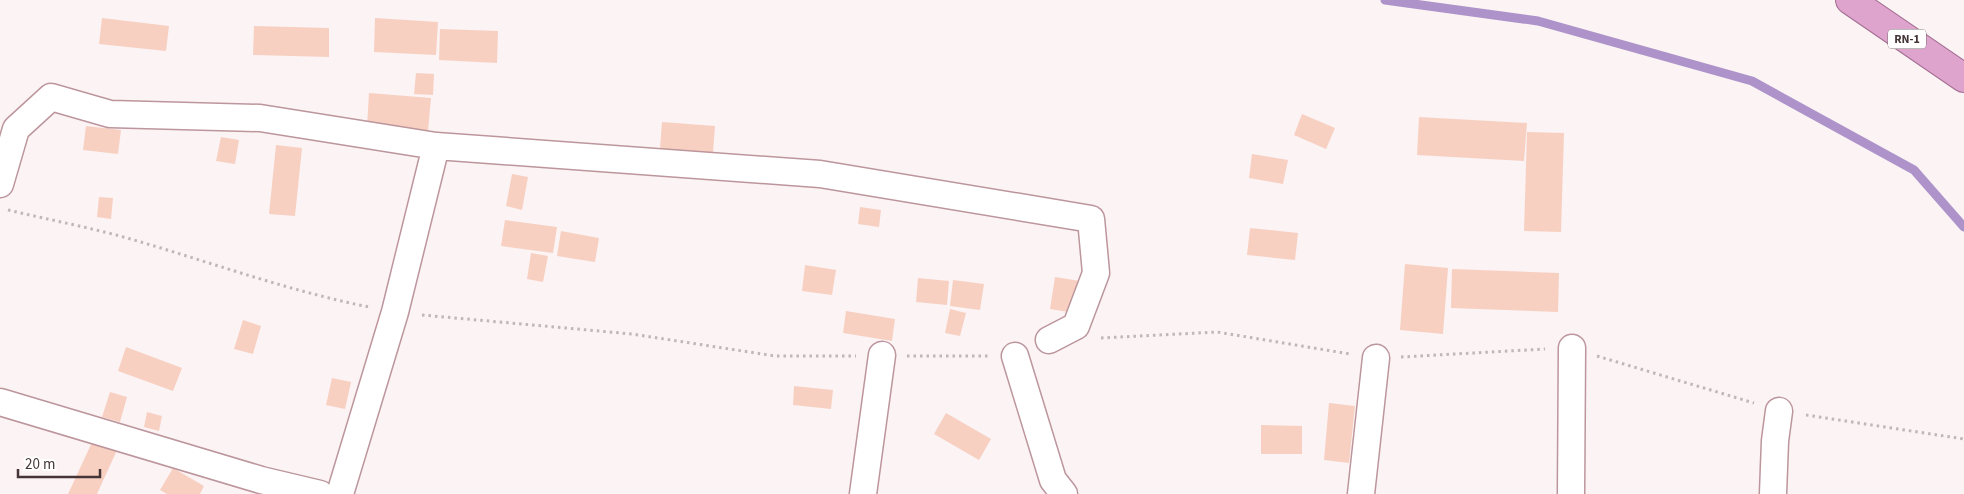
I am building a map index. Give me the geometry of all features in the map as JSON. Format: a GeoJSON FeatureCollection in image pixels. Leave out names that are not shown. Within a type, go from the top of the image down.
{"type":"FeatureCollection","features":[{"type":"Feature","properties":{"kind":"highway","name":"RN-1"},"geometry":{"type":"LineString","coordinates":[[1850,0],[1964,78]]}},
{"type":"Feature","properties":{"kind":"street"},"geometry":{"type":"LineString","coordinates":[[0,184],[16,128],[51,97],[110,114],[260,118],[436,146],[820,174],[1091,219],[1096,274],[1076,326],[1049,340]]}},
{"type":"Feature","properties":{"kind":"street"},"geometry":{"type":"LineString","coordinates":[[340,494],[395,312],[436,146]]}},
{"type":"Feature","properties":{"kind":"street"},"geometry":{"type":"LineString","coordinates":[[1571,494],[1572,348]]}},
{"type":"Feature","properties":{"kind":"street"},"geometry":{"type":"LineString","coordinates":[[863,494],[882,356]]}},
{"type":"Feature","properties":{"kind":"street"},"geometry":{"type":"LineString","coordinates":[[1015,356],[1053,480],[1064,494]]}},
{"type":"Feature","properties":{"kind":"street"},"geometry":{"type":"LineString","coordinates":[[1361,494],[1376,358]]}},
{"type":"Feature","properties":{"kind":"street"},"geometry":{"type":"LineString","coordinates":[[0,402],[261,480],[320,494]]}},
{"type":"Feature","properties":{"kind":"street"},"geometry":{"type":"LineString","coordinates":[[1773,494],[1775,441],[1779,411]]}},
{"type":"Feature","properties":{"kind":"path"},"geometry":{"type":"LineString","coordinates":[[0,208],[133,240],[239,274],[339,301],[395,312],[632,334],[775,356],[1015,356]]}},
{"type":"Feature","properties":{"kind":"path"},"geometry":{"type":"LineString","coordinates":[[1098,338],[1217,332],[1376,358],[1572,348],[1779,411],[1964,439]]}},
{"type":"Feature","properties":{"kind":"building"},"geometry":{"type":"Polygon","coordinates":[[[102,18],[169,26],[166,51],[99,44],[102,18]]]}},
{"type":"Feature","properties":{"kind":"building"},"geometry":{"type":"Polygon","coordinates":[[[375,18],[438,22],[436,55],[374,52],[375,18]]]}},
{"type":"Feature","properties":{"kind":"building"},"geometry":{"type":"Polygon","coordinates":[[[254,26],[329,28],[329,57],[253,55],[254,26]]]}},
{"type":"Feature","properties":{"kind":"building"},"geometry":{"type":"Polygon","coordinates":[[[440,29],[498,31],[497,63],[439,60],[440,29]]]}},
{"type":"Feature","properties":{"kind":"building"},"geometry":{"type":"Polygon","coordinates":[[[416,73],[434,74],[433,95],[414,94],[416,73]]]}},
{"type":"Feature","properties":{"kind":"building"},"geometry":{"type":"Polygon","coordinates":[[[369,93],[431,98],[428,131],[367,127],[369,93]]]}},
{"type":"Feature","properties":{"kind":"building"},"geometry":{"type":"Polygon","coordinates":[[[1302,114],[1335,128],[1326,149],[1294,135],[1302,114]]]}},
{"type":"Feature","properties":{"kind":"building"},"geometry":{"type":"Polygon","coordinates":[[[1419,117],[1527,123],[1524,161],[1417,155],[1419,117]]]}},
{"type":"Feature","properties":{"kind":"building"},"geometry":{"type":"Polygon","coordinates":[[[662,122],[715,126],[713,153],[660,149],[662,122]]]}},
{"type":"Feature","properties":{"kind":"building"},"geometry":{"type":"Polygon","coordinates":[[[86,126],[121,130],[118,154],[83,150],[86,126]]]}},
{"type":"Feature","properties":{"kind":"building"},"geometry":{"type":"Polygon","coordinates":[[[1527,132],[1564,133],[1561,232],[1524,231],[1527,132]]]}},
{"type":"Feature","properties":{"kind":"building"},"geometry":{"type":"Polygon","coordinates":[[[221,137],[239,140],[235,164],[216,161],[221,137]]]}},
{"type":"Feature","properties":{"kind":"building"},"geometry":{"type":"Polygon","coordinates":[[[276,145],[302,148],[295,216],[269,214],[276,145]]]}},
{"type":"Feature","properties":{"kind":"building"},"geometry":{"type":"Polygon","coordinates":[[[1252,154],[1288,160],[1283,184],[1249,178],[1252,154]]]}},
{"type":"Feature","properties":{"kind":"building"},"geometry":{"type":"Polygon","coordinates":[[[512,174],[528,177],[522,210],[506,206],[512,174]]]}},
{"type":"Feature","properties":{"kind":"building"},"geometry":{"type":"Polygon","coordinates":[[[99,197],[113,198],[111,219],[97,217],[99,197]]]}},
{"type":"Feature","properties":{"kind":"building"},"geometry":{"type":"Polygon","coordinates":[[[860,207],[881,210],[879,227],[858,224],[860,207]]]}},
{"type":"Feature","properties":{"kind":"building"},"geometry":{"type":"Polygon","coordinates":[[[505,220],[557,227],[553,253],[501,246],[505,220]]]}},
{"type":"Feature","properties":{"kind":"building"},"geometry":{"type":"Polygon","coordinates":[[[1250,228],[1298,233],[1295,260],[1247,255],[1250,228]]]}},
{"type":"Feature","properties":{"kind":"building"},"geometry":{"type":"Polygon","coordinates":[[[561,231],[599,238],[595,262],[557,256],[561,231]]]}},
{"type":"Feature","properties":{"kind":"building"},"geometry":{"type":"Polygon","coordinates":[[[531,253],[548,256],[543,282],[527,279],[531,253]]]}},
{"type":"Feature","properties":{"kind":"building"},"geometry":{"type":"Polygon","coordinates":[[[1405,264],[1448,268],[1443,334],[1400,330],[1405,264]]]}},
{"type":"Feature","properties":{"kind":"building"},"geometry":{"type":"Polygon","coordinates":[[[805,265],[836,270],[832,295],[802,291],[805,265]]]}},
{"type":"Feature","properties":{"kind":"building"},"geometry":{"type":"Polygon","coordinates":[[[1452,269],[1559,273],[1558,312],[1451,308],[1452,269]]]}},
{"type":"Feature","properties":{"kind":"building"},"geometry":{"type":"Polygon","coordinates":[[[1055,277],[1080,281],[1075,313],[1050,309],[1055,277]]]}},
{"type":"Feature","properties":{"kind":"building"},"geometry":{"type":"Polygon","coordinates":[[[918,278],[949,281],[947,305],[916,302],[918,278]]]}},
{"type":"Feature","properties":{"kind":"building"},"geometry":{"type":"Polygon","coordinates":[[[953,280],[984,284],[980,310],[950,306],[953,280]]]}},
{"type":"Feature","properties":{"kind":"building"},"geometry":{"type":"Polygon","coordinates":[[[950,309],[966,313],[960,336],[945,333],[950,309]]]}},
{"type":"Feature","properties":{"kind":"building"},"geometry":{"type":"Polygon","coordinates":[[[846,311],[895,319],[892,341],[843,333],[846,311]]]}},
{"type":"Feature","properties":{"kind":"building"},"geometry":{"type":"Polygon","coordinates":[[[243,320],[261,326],[253,354],[234,349],[243,320]]]}},
{"type":"Feature","properties":{"kind":"building"},"geometry":{"type":"Polygon","coordinates":[[[126,347],[182,368],[173,391],[118,371],[126,347]]]}},
{"type":"Feature","properties":{"kind":"building"},"geometry":{"type":"Polygon","coordinates":[[[332,378],[351,382],[345,409],[326,405],[332,378]]]}},
{"type":"Feature","properties":{"kind":"building"},"geometry":{"type":"Polygon","coordinates":[[[794,386],[833,390],[831,409],[793,405],[794,386]]]}},
{"type":"Feature","properties":{"kind":"building"},"geometry":{"type":"Polygon","coordinates":[[[110,392],[127,397],[120,422],[102,417],[110,392]]]}},
{"type":"Feature","properties":{"kind":"building"},"geometry":{"type":"Polygon","coordinates":[[[1329,403],[1355,406],[1349,463],[1324,460],[1329,403]]]}},
{"type":"Feature","properties":{"kind":"building"},"geometry":{"type":"Polygon","coordinates":[[[147,412],[162,416],[159,431],[144,427],[147,412]]]}},
{"type":"Feature","properties":{"kind":"building"},"geometry":{"type":"Polygon","coordinates":[[[946,413],[991,439],[979,460],[934,434],[946,413]]]}},
{"type":"Feature","properties":{"kind":"building"},"geometry":{"type":"Polygon","coordinates":[[[1261,425],[1302,426],[1302,454],[1261,454],[1261,425]]]}},
{"type":"Feature","properties":{"kind":"building"},"geometry":{"type":"Polygon","coordinates":[[[94,438],[118,448],[97,494],[68,494],[94,438]]]}},
{"type":"Feature","properties":{"kind":"building"},"geometry":{"type":"Polygon","coordinates":[[[173,468],[204,486],[200,494],[167,494],[160,490],[173,468]]]}},
{"type":"Feature","properties":{"kind":"waterway"},"geometry":{"type":"LineString","coordinates":[[1385,0],[1538,21],[1752,81],[1914,170],[1964,227]]}}]}
